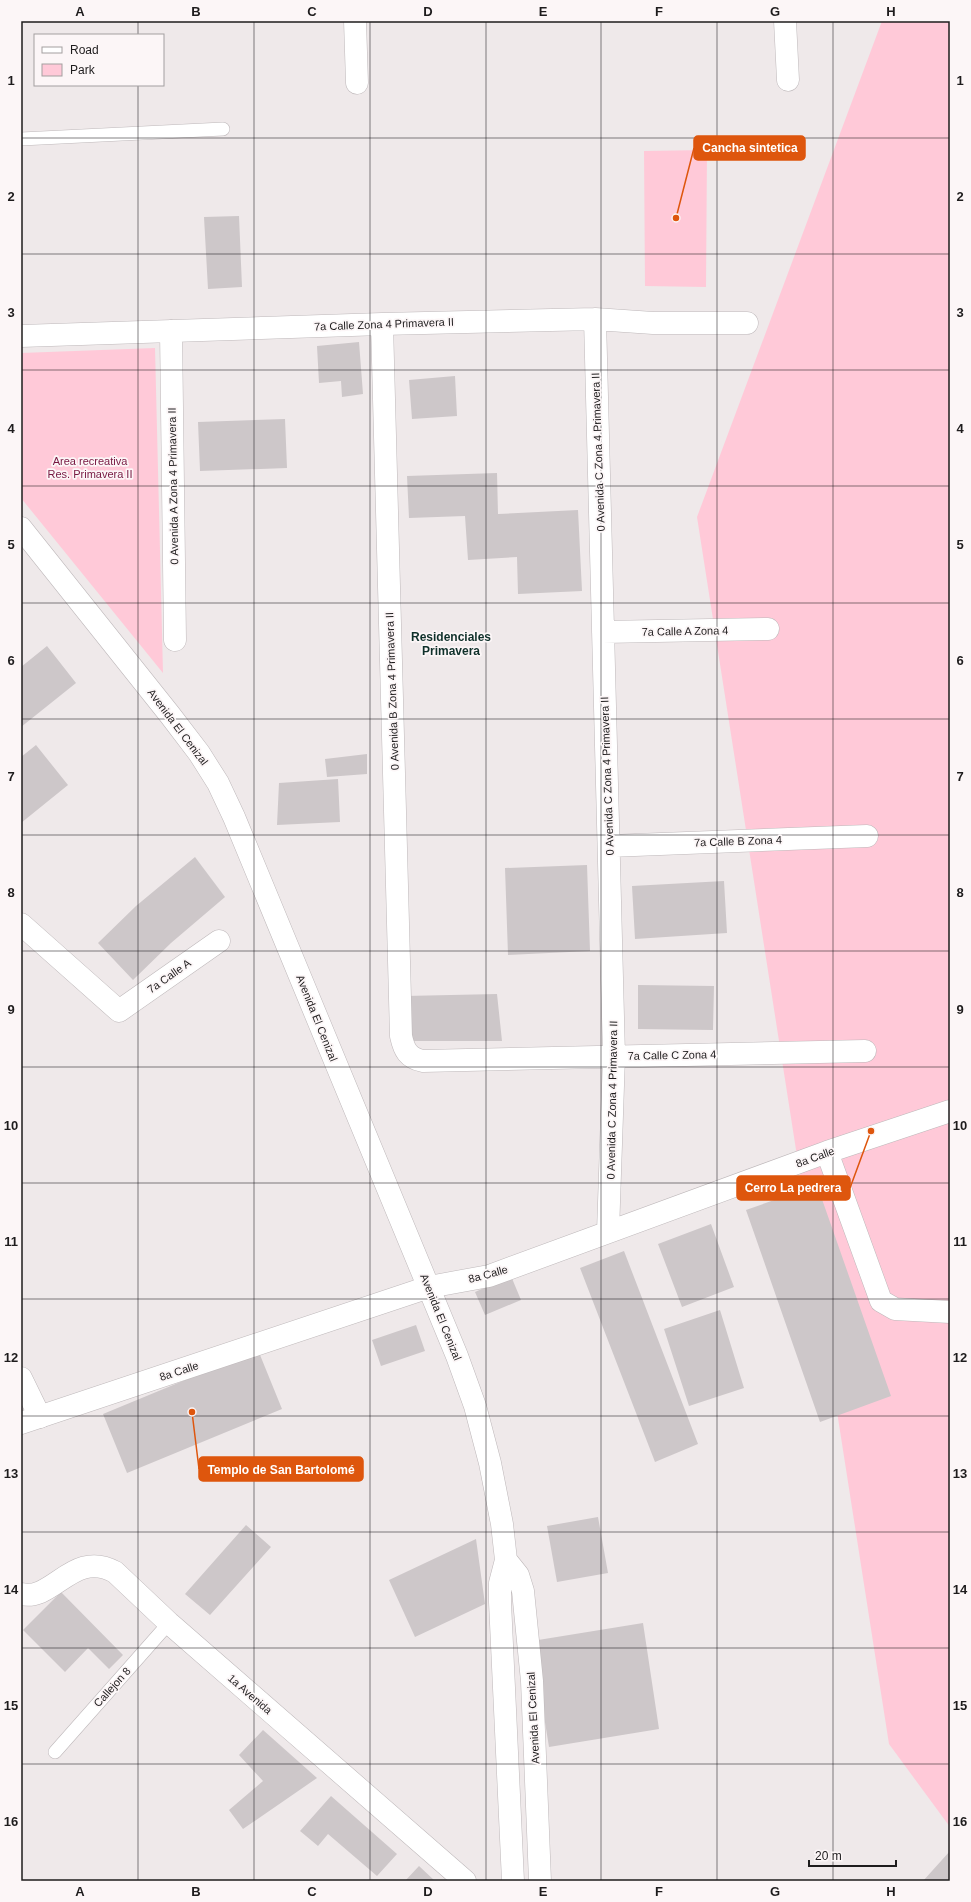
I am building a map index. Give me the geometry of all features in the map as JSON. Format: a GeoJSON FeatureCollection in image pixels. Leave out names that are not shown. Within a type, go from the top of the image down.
{"type":"FeatureCollection","features":[{"type":"Feature","properties":{"kind":"street"},"geometry":{"type":"LineString","coordinates":[[355,21],[357,83]]}},
{"type":"Feature","properties":{"kind":"street"},"geometry":{"type":"LineString","coordinates":[[785,21],[788,80]]}},
{"type":"Feature","properties":{"kind":"street","name":"7a Calle Zona 4 Primavera II"},"geometry":{"type":"LineString","coordinates":[[21,336],[382,324],[595,320],[653,323],[747,323]]}},
{"type":"Feature","properties":{"kind":"street","name":"0 Avenida C Zona 4 Primavera II"},"geometry":{"type":"LineString","coordinates":[[595,320],[614,1056],[608,1232]]}},
{"type":"Feature","properties":{"kind":"street","name":"0 Avenida B Zona 4 Primavera II"},"geometry":{"type":"LineString","coordinates":[[382,324],[401,1036],[404,1048],[409,1056]]}},
{"type":"Feature","properties":{"kind":"street","name":"0 Avenida A Zona 4 Primavera II"},"geometry":{"type":"LineString","coordinates":[[170,331],[175,640]]}},
{"type":"Feature","properties":{"kind":"street","name":"Avenida El Cenizal"},"geometry":{"type":"LineString","coordinates":[[21,528],[170,715],[199,753],[218,783],[234,817],[457,1356],[475,1406],[490,1462],[502,1524],[506,1560],[500,1583],[500,1602],[513,1881]]}},
{"type":"Feature","properties":{"kind":"street","name":"7a Calle A Zona 4"},"geometry":{"type":"LineString","coordinates":[[603,632],[768,629]]}},
{"type":"Feature","properties":{"kind":"street","name":"7a Calle B Zona 4"},"geometry":{"type":"LineString","coordinates":[[609,846],[867,836]]}},
{"type":"Feature","properties":{"kind":"street","name":"7a Calle A"},"geometry":{"type":"LineString","coordinates":[[21,924],[119,1011],[219,941]]}},
{"type":"Feature","properties":{"kind":"street","name":"7a Calle C Zona 4"},"geometry":{"type":"LineString","coordinates":[[409,1056],[423,1061],[865,1051]]}},
{"type":"Feature","properties":{"kind":"street","name":"8a Calle"},"geometry":{"type":"LineString","coordinates":[[31,1420],[429,1287],[489,1276],[827,1152],[950,1111]]}},
{"type":"Feature","properties":{"kind":"street"},"geometry":{"type":"LineString","coordinates":[[827,1152],[881,1301],[895,1309],[950,1312]]}},
{"type":"Feature","properties":{"kind":"street"},"geometry":{"type":"LineString","coordinates":[[21,1378],[31,1420]]}},
{"type":"Feature","properties":{"kind":"street","name":"Avenida El Cenizal"},"geometry":{"type":"LineString","coordinates":[[506,1560],[518,1575],[523,1591],[532,1681],[540,1881]]}},
{"type":"Feature","properties":{"kind":"street","name":"1a Avenida"},"geometry":{"type":"LineString","coordinates":[[21,1594],[32,1595],[84,1566],[96,1565],[107,1567],[115,1572],[169,1623],[465,1881]]}},
{"type":"Feature","properties":{"kind":"lane"},"geometry":{"type":"LineString","coordinates":[[21,139],[224,130]]}},
{"type":"Feature","properties":{"kind":"lane","name":"Callejon 8"},"geometry":{"type":"LineString","coordinates":[[55,1752],[169,1623]]}},
{"type":"Feature","properties":{"kind":"green space"},"geometry":{"type":"Polygon","coordinates":[[[882,21],[950,21],[950,1827],[889,1744],[697,517],[882,21]]]}},
{"type":"Feature","properties":{"kind":"green space"},"geometry":{"type":"Polygon","coordinates":[[[707,150],[706,287],[645,286],[644,151],[707,150]]]}},
{"type":"Feature","properties":{"kind":"green space","name":"Area recreativa Res. Primavera II"},"geometry":{"type":"Polygon","coordinates":[[[155,348],[163,673],[21,498],[21,353],[155,348]]]}},
{"type":"Feature","properties":{"kind":"building"},"geometry":{"type":"Polygon","coordinates":[[[239,216],[242,287],[208,289],[204,217],[239,216]]]}},
{"type":"Feature","properties":{"kind":"building"},"geometry":{"type":"Polygon","coordinates":[[[359,342],[363,394],[342,397],[341,381],[319,383],[317,346],[359,342]]]}},
{"type":"Feature","properties":{"kind":"building"},"geometry":{"type":"Polygon","coordinates":[[[455,376],[457,416],[412,419],[409,380],[455,376]]]}},
{"type":"Feature","properties":{"kind":"building"},"geometry":{"type":"Polygon","coordinates":[[[285,419],[287,468],[200,471],[198,422],[285,419]]]}},
{"type":"Feature","properties":{"kind":"building"},"geometry":{"type":"Polygon","coordinates":[[[497,473],[498,514],[578,510],[582,591],[518,594],[517,557],[468,560],[465,516],[409,518],[407,476],[497,473]]]}},
{"type":"Feature","properties":{"kind":"building"},"geometry":{"type":"Polygon","coordinates":[[[47,646],[76,683],[21,727],[21,667],[47,646]]]}},
{"type":"Feature","properties":{"kind":"building"},"geometry":{"type":"Polygon","coordinates":[[[36,745],[68,785],[21,823],[21,757],[36,745]]]}},
{"type":"Feature","properties":{"kind":"building"},"geometry":{"type":"Polygon","coordinates":[[[367,754],[367,774],[327,777],[325,759],[367,754]]]}},
{"type":"Feature","properties":{"kind":"building"},"geometry":{"type":"Polygon","coordinates":[[[338,779],[340,822],[277,825],[279,783],[338,779]]]}},
{"type":"Feature","properties":{"kind":"building"},"geometry":{"type":"Polygon","coordinates":[[[195,857],[225,897],[171,943],[133,980],[98,943],[136,906],[195,857]]]}},
{"type":"Feature","properties":{"kind":"building"},"geometry":{"type":"Polygon","coordinates":[[[587,865],[590,951],[508,955],[505,868],[587,865]]]}},
{"type":"Feature","properties":{"kind":"building"},"geometry":{"type":"Polygon","coordinates":[[[724,881],[727,933],[635,939],[632,886],[724,881]]]}},
{"type":"Feature","properties":{"kind":"building"},"geometry":{"type":"Polygon","coordinates":[[[638,985],[714,986],[713,1030],[638,1029],[638,985]]]}},
{"type":"Feature","properties":{"kind":"building"},"geometry":{"type":"Polygon","coordinates":[[[497,994],[502,1041],[410,1041],[405,996],[497,994]]]}},
{"type":"Feature","properties":{"kind":"building"},"geometry":{"type":"Polygon","coordinates":[[[817,1185],[891,1396],[820,1422],[746,1210],[817,1185]]]}},
{"type":"Feature","properties":{"kind":"building"},"geometry":{"type":"Polygon","coordinates":[[[711,1224],[734,1287],[682,1307],[658,1244],[711,1224]]]}},
{"type":"Feature","properties":{"kind":"building"},"geometry":{"type":"Polygon","coordinates":[[[624,1251],[698,1444],[655,1462],[580,1268],[624,1251]]]}},
{"type":"Feature","properties":{"kind":"building"},"geometry":{"type":"Polygon","coordinates":[[[511,1276],[521,1300],[485,1315],[475,1292],[511,1276]]]}},
{"type":"Feature","properties":{"kind":"building"},"geometry":{"type":"Polygon","coordinates":[[[720,1310],[744,1388],[689,1406],[664,1329],[720,1310]]]}},
{"type":"Feature","properties":{"kind":"building"},"geometry":{"type":"Polygon","coordinates":[[[416,1325],[425,1351],[381,1366],[372,1340],[416,1325]]]}},
{"type":"Feature","properties":{"kind":"building"},"geometry":{"type":"Polygon","coordinates":[[[258,1350],[282,1409],[127,1473],[103,1414],[258,1350]]]}},
{"type":"Feature","properties":{"kind":"building"},"geometry":{"type":"Polygon","coordinates":[[[598,1517],[608,1573],[557,1582],[547,1526],[598,1517]]]}},
{"type":"Feature","properties":{"kind":"building"},"geometry":{"type":"Polygon","coordinates":[[[246,1525],[271,1547],[210,1615],[185,1594],[246,1525]]]}},
{"type":"Feature","properties":{"kind":"building"},"geometry":{"type":"Polygon","coordinates":[[[476,1539],[485,1604],[415,1637],[389,1580],[476,1539]]]}},
{"type":"Feature","properties":{"kind":"building"},"geometry":{"type":"Polygon","coordinates":[[[61,1592],[123,1655],[109,1669],[88,1648],[65,1672],[23,1630],[61,1592]]]}},
{"type":"Feature","properties":{"kind":"building"},"geometry":{"type":"Polygon","coordinates":[[[643,1623],[659,1729],[549,1747],[532,1641],[643,1623]]]}},
{"type":"Feature","properties":{"kind":"building"},"geometry":{"type":"Polygon","coordinates":[[[263,1730],[317,1778],[243,1829],[229,1810],[263,1781],[239,1755],[263,1730]]]}},
{"type":"Feature","properties":{"kind":"building"},"geometry":{"type":"Polygon","coordinates":[[[331,1796],[397,1854],[377,1876],[328,1834],[318,1846],[300,1831],[331,1796]]]}},
{"type":"Feature","properties":{"kind":"building"},"geometry":{"type":"Polygon","coordinates":[[[950,1851],[950,1881],[923,1881],[950,1851]]]}},
{"type":"Feature","properties":{"kind":"building"},"geometry":{"type":"Polygon","coordinates":[[[419,1866],[435,1881],[405,1881],[419,1866]]]}},
{"type":"Feature","properties":{"kind":"place","name":"Cancha sintetica"},"geometry":{"type":"Point","coordinates":[676,218]}},
{"type":"Feature","properties":{"kind":"place","name":"Cerro La pedrera"},"geometry":{"type":"Point","coordinates":[871,1131]}},
{"type":"Feature","properties":{"kind":"place","name":"Templo de San Bartolomé"},"geometry":{"type":"Point","coordinates":[192,1412]}},
{"type":"Feature","properties":{"kind":"district","name":"Residenciales Primavera"},"geometry":{"type":"Point","coordinates":[451,644]}}]}
